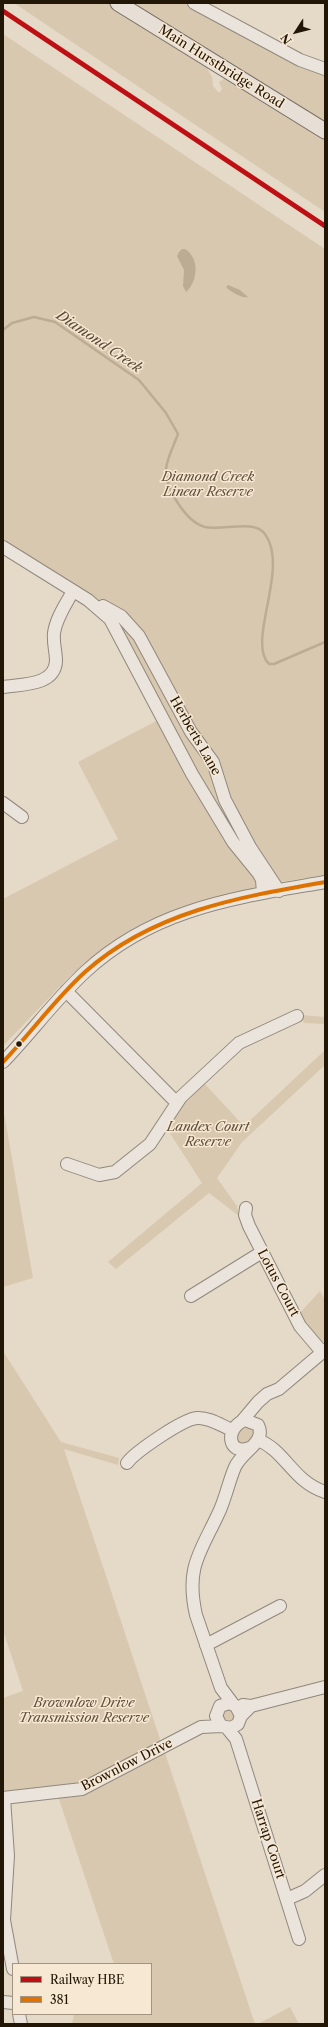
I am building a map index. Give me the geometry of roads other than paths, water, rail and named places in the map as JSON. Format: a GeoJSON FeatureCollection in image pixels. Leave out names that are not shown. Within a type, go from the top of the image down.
{"type":"FeatureCollection","features":[{"type":"Feature","properties":{"kind":"main road","name":"Main Hurstbridge Road"},"geometry":{"type":"LineString","coordinates":[[118,3],[325,131]]}},
{"type":"Feature","properties":{"kind":"street"},"geometry":{"type":"LineString","coordinates":[[194,3],[300,60],[325,69]]}},
{"type":"Feature","properties":{"kind":"street","name":"Herberts Lane"},"geometry":{"type":"LineString","coordinates":[[3,547],[88,600],[112,610],[130,625],[139,636],[192,732],[213,762],[225,800],[244,836],[279,891]]}},
{"type":"Feature","properties":{"kind":"street"},"geometry":{"type":"LineString","coordinates":[[3,687],[39,682],[50,676],[53,672],[56,660],[54,632],[60,614],[73,591]]}},
{"type":"Feature","properties":{"kind":"street","name":"Herberts Lane"},"geometry":{"type":"LineString","coordinates":[[88,600],[110,619],[180,753],[233,842],[262,880],[263,893]]}},
{"type":"Feature","properties":{"kind":"street"},"geometry":{"type":"LineString","coordinates":[[118,633],[124,625],[130,625]]}},
{"type":"Feature","properties":{"kind":"street"},"geometry":{"type":"LineString","coordinates":[[3,804],[22,817]]}},
{"type":"Feature","properties":{"kind":"street"},"geometry":{"type":"LineString","coordinates":[[233,842],[239,843],[244,836]]}},
{"type":"Feature","properties":{"kind":"street"},"geometry":{"type":"LineString","coordinates":[[3,1062],[66,991],[103,956],[119,944],[147,928],[183,914],[263,893],[325,882]]}},
{"type":"Feature","properties":{"kind":"street"},"geometry":{"type":"LineString","coordinates":[[66,991],[177,1103]]}},
{"type":"Feature","properties":{"kind":"street"},"geometry":{"type":"LineString","coordinates":[[67,1164],[99,1175],[115,1172],[153,1141],[177,1103],[239,1043],[297,1016]]}},
{"type":"Feature","properties":{"kind":"street","name":"Lotus Court"},"geometry":{"type":"LineString","coordinates":[[246,1208],[246,1220],[300,1326],[323,1351]]}},
{"type":"Feature","properties":{"kind":"street"},"geometry":{"type":"LineString","coordinates":[[191,1296],[262,1252]]}},
{"type":"Feature","properties":{"kind":"street"},"geometry":{"type":"LineString","coordinates":[[235,1466],[233,1445],[230,1437],[232,1430],[242,1422],[258,1402],[267,1394],[279,1389],[323,1351]]}},
{"type":"Feature","properties":{"kind":"street"},"geometry":{"type":"LineString","coordinates":[[221,1688],[217,1719],[224,1727],[235,1727],[237,1712],[221,1688],[206,1645],[194,1602],[193,1578],[195,1565],[198,1554],[220,1509],[235,1466],[249,1448],[258,1440],[261,1433],[258,1425],[260,1409],[275,1396],[279,1389]]}},
{"type":"Feature","properties":{"kind":"street"},"geometry":{"type":"LineString","coordinates":[[127,1463],[142,1448],[195,1418],[207,1420],[232,1430]]}},
{"type":"Feature","properties":{"kind":"street"},"geometry":{"type":"LineString","coordinates":[[242,1422],[249,1420],[258,1425]]}},
{"type":"Feature","properties":{"kind":"street"},"geometry":{"type":"LineString","coordinates":[[258,1440],[270,1446],[304,1481],[325,1492]]}},
{"type":"Feature","properties":{"kind":"street"},"geometry":{"type":"LineString","coordinates":[[233,1445],[241,1449],[249,1448]]}},
{"type":"Feature","properties":{"kind":"street"},"geometry":{"type":"LineString","coordinates":[[206,1645],[280,1605]]}},
{"type":"Feature","properties":{"kind":"street"},"geometry":{"type":"LineString","coordinates":[[237,1712],[251,1706],[325,1687]]}},
{"type":"Feature","properties":{"kind":"street"},"geometry":{"type":"LineString","coordinates":[[218,1709],[226,1703],[237,1712]]}},
{"type":"Feature","properties":{"kind":"street","name":"Brownlow Drive"},"geometry":{"type":"LineString","coordinates":[[201,1727],[203,1723],[218,1709]]}},
{"type":"Feature","properties":{"kind":"street","name":"Harrap Court"},"geometry":{"type":"LineString","coordinates":[[237,1712],[236,1739],[299,1939]]}},
{"type":"Feature","properties":{"kind":"street","name":"Brownlow Drive"},"geometry":{"type":"LineString","coordinates":[[3,1798],[82,1789],[201,1727],[224,1727]]}},
{"type":"Feature","properties":{"kind":"street","name":"Harrap Court"},"geometry":{"type":"LineString","coordinates":[[224,1727],[236,1739]]}},
{"type":"Feature","properties":{"kind":"street"},"geometry":{"type":"LineString","coordinates":[[3,1798],[8,1848],[4,1920],[12,1963]]}},
{"type":"Feature","properties":{"kind":"street"},"geometry":{"type":"LineString","coordinates":[[287,1899],[305,1891],[325,1875]]}},
{"type":"Feature","properties":{"kind":"waterway","name":"Diamond Creek"},"geometry":{"type":"LineString","coordinates":[[3,330],[12,323],[34,317],[55,322],[139,380],[166,413],[178,434],[169,456],[166,469],[169,485],[184,511],[198,524],[205,527],[246,526],[254,527],[265,534],[271,548],[273,566],[262,639],[263,653],[269,664],[274,664],[325,642]]}},
{"type":"Feature","properties":{"kind":"rail line","name":"HBE"},"geometry":{"type":"LineString","coordinates":[[3,11],[325,226]]}},
{"type":"Feature","properties":{"kind":"park label","name":"Diamond Creek Linear Reserve"},"geometry":{"type":"Point","coordinates":[208,484]}},
{"type":"Feature","properties":{"kind":"park label","name":"Landex Court Reserve"},"geometry":{"type":"Point","coordinates":[208,1134]}},
{"type":"Feature","properties":{"kind":"park label","name":"Brownlow Drive Transmission Reserve"},"geometry":{"type":"Point","coordinates":[84,1710]}}]}
